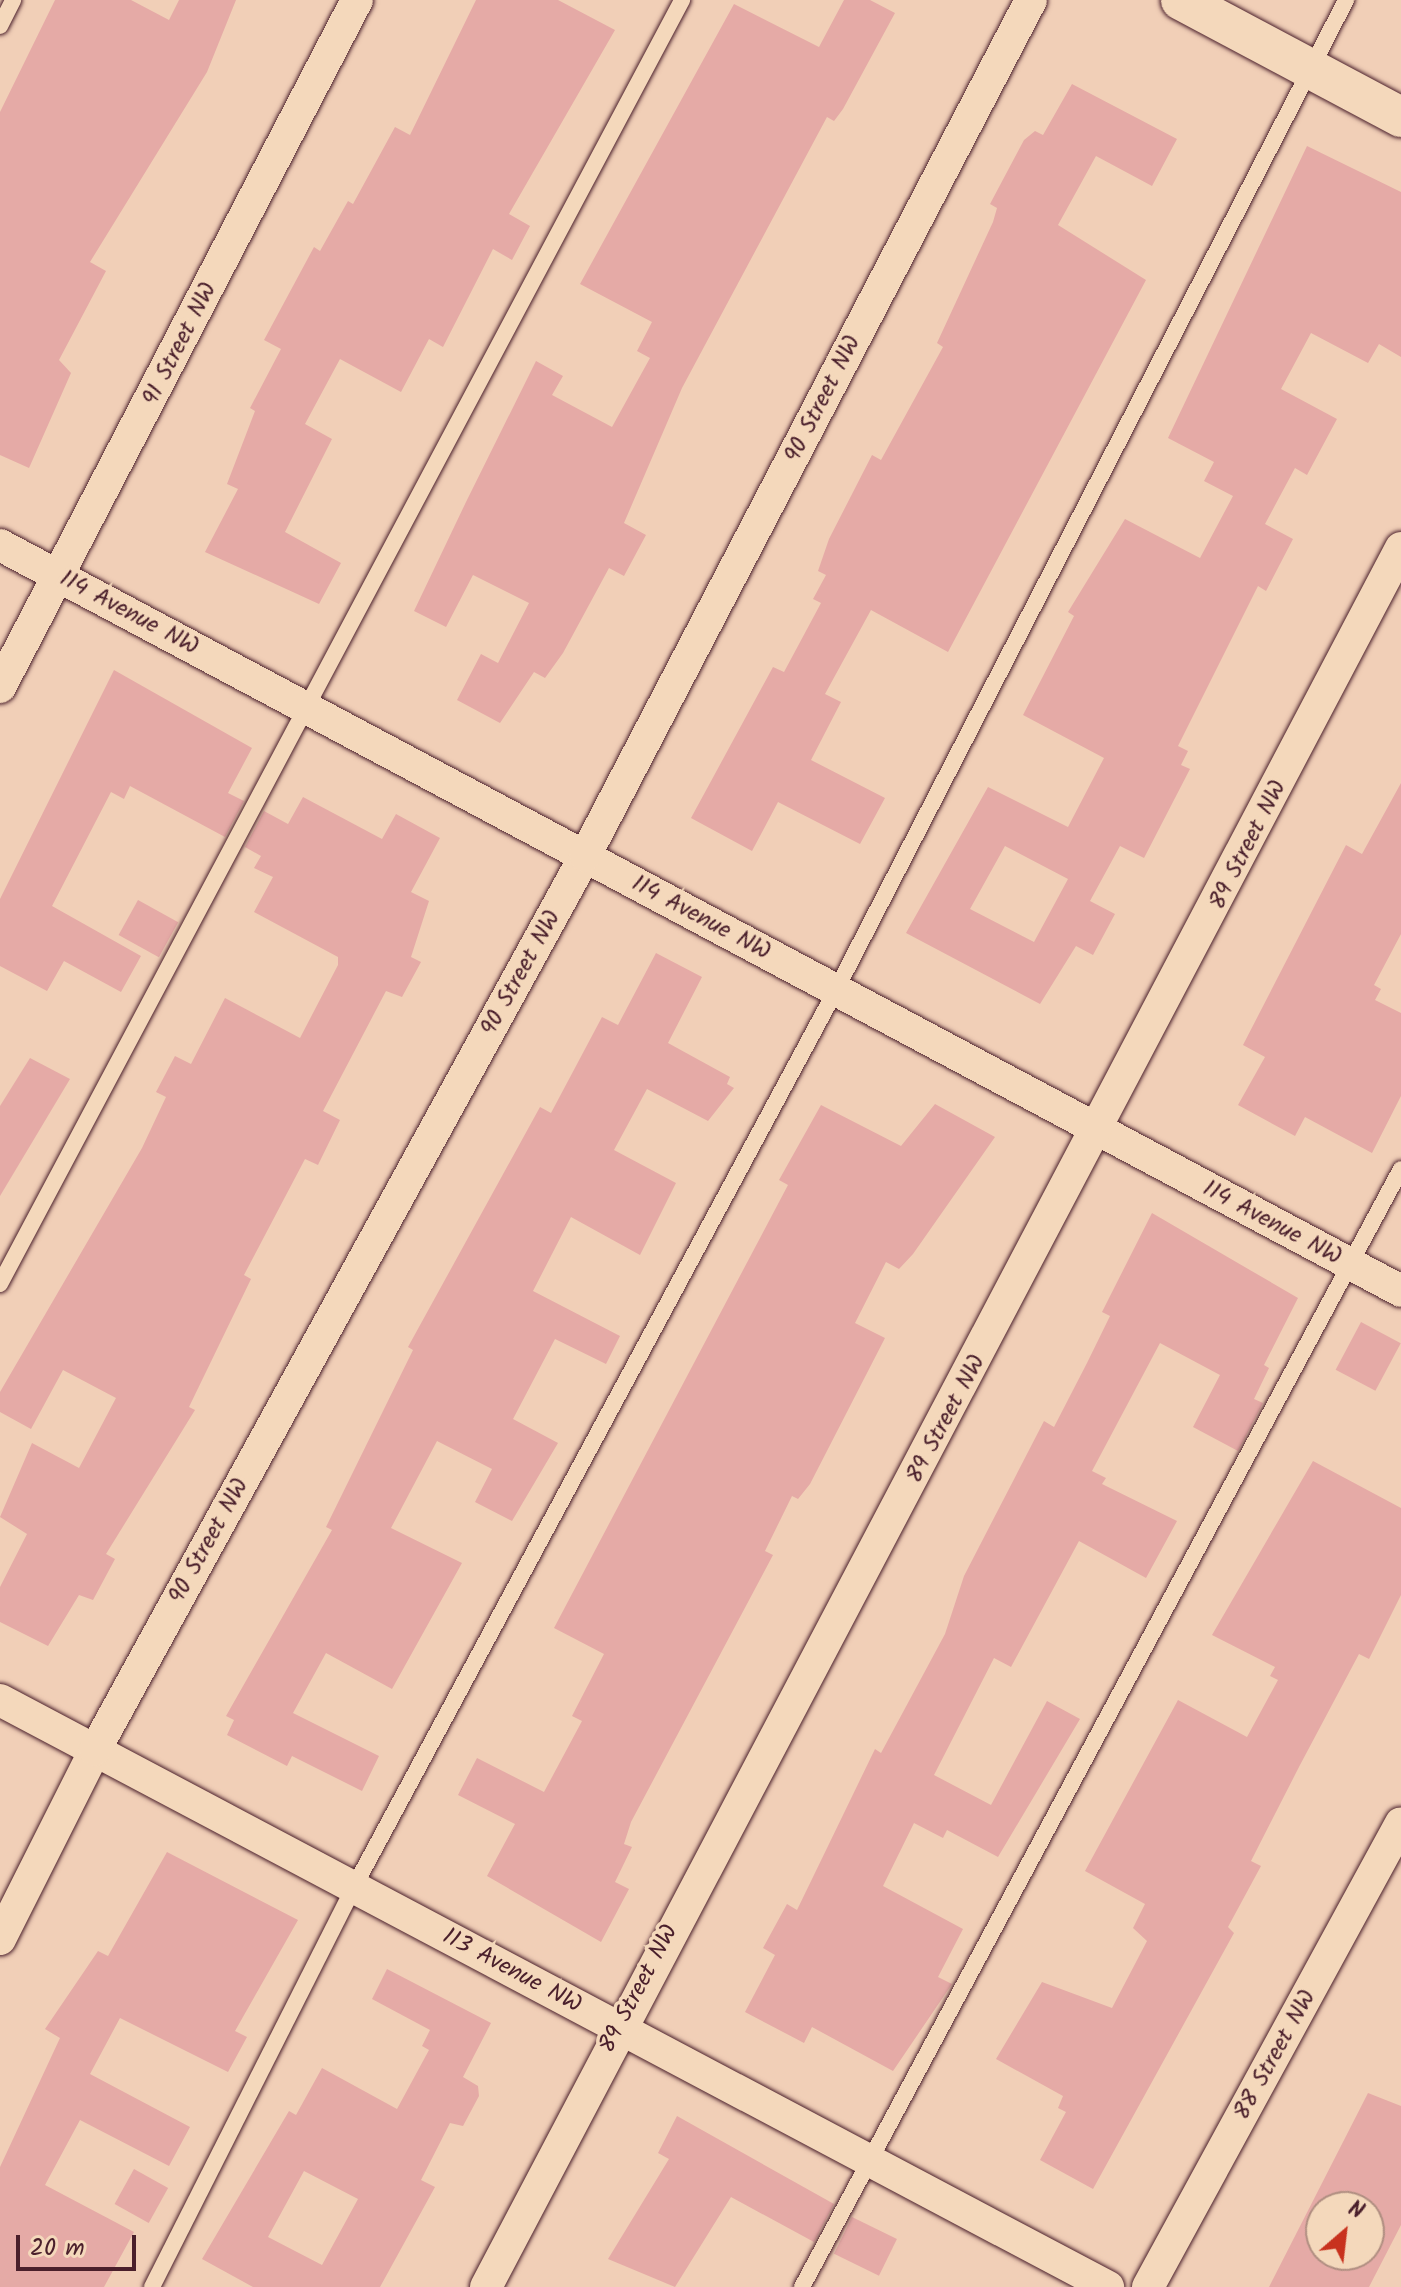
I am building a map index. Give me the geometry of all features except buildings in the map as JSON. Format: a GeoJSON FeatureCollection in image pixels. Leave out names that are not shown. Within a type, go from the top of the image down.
{"type":"FeatureCollection","features":[{"type":"Feature","properties":{"kind":"street","name":"91 Street NW"},"geometry":{"type":"LineString","coordinates":[[0,687],[61,577],[357,0]]}},
{"type":"Feature","properties":{"kind":"street","name":"90 Street NW"},"geometry":{"type":"LineString","coordinates":[[0,1939],[95,1750],[585,856],[1031,0]]}},
{"type":"Feature","properties":{"kind":"street"},"geometry":{"type":"LineString","coordinates":[[1181,0],[1401,117]]}},
{"type":"Feature","properties":{"kind":"street","name":"114 Avenue NW"},"geometry":{"type":"LineString","coordinates":[[0,545],[1401,1291]]}},
{"type":"Feature","properties":{"kind":"street","name":"89 Street NW"},"geometry":{"type":"LineString","coordinates":[[486,2287],[618,2027],[1100,1131],[1401,548]]}},
{"type":"Feature","properties":{"kind":"street","name":"113 Avenue NW"},"geometry":{"type":"LineString","coordinates":[[0,1700],[1108,2287]]}},
{"type":"Feature","properties":{"kind":"street","name":"88 Street NW"},"geometry":{"type":"LineString","coordinates":[[1148,2287],[1401,1823]]}},
{"type":"Feature","properties":{"kind":"lane"},"geometry":{"type":"LineString","coordinates":[[0,26],[13,0]]}},
{"type":"Feature","properties":{"kind":"lane"},"geometry":{"type":"LineString","coordinates":[[0,1284],[309,709],[682,0]]}},
{"type":"Feature","properties":{"kind":"lane"},"geometry":{"type":"LineString","coordinates":[[152,2287],[354,1887],[836,990],[1346,0]]}},
{"type":"Feature","properties":{"kind":"lane"},"geometry":{"type":"LineString","coordinates":[[802,2287],[867,2159],[1401,1169]]}}]}
